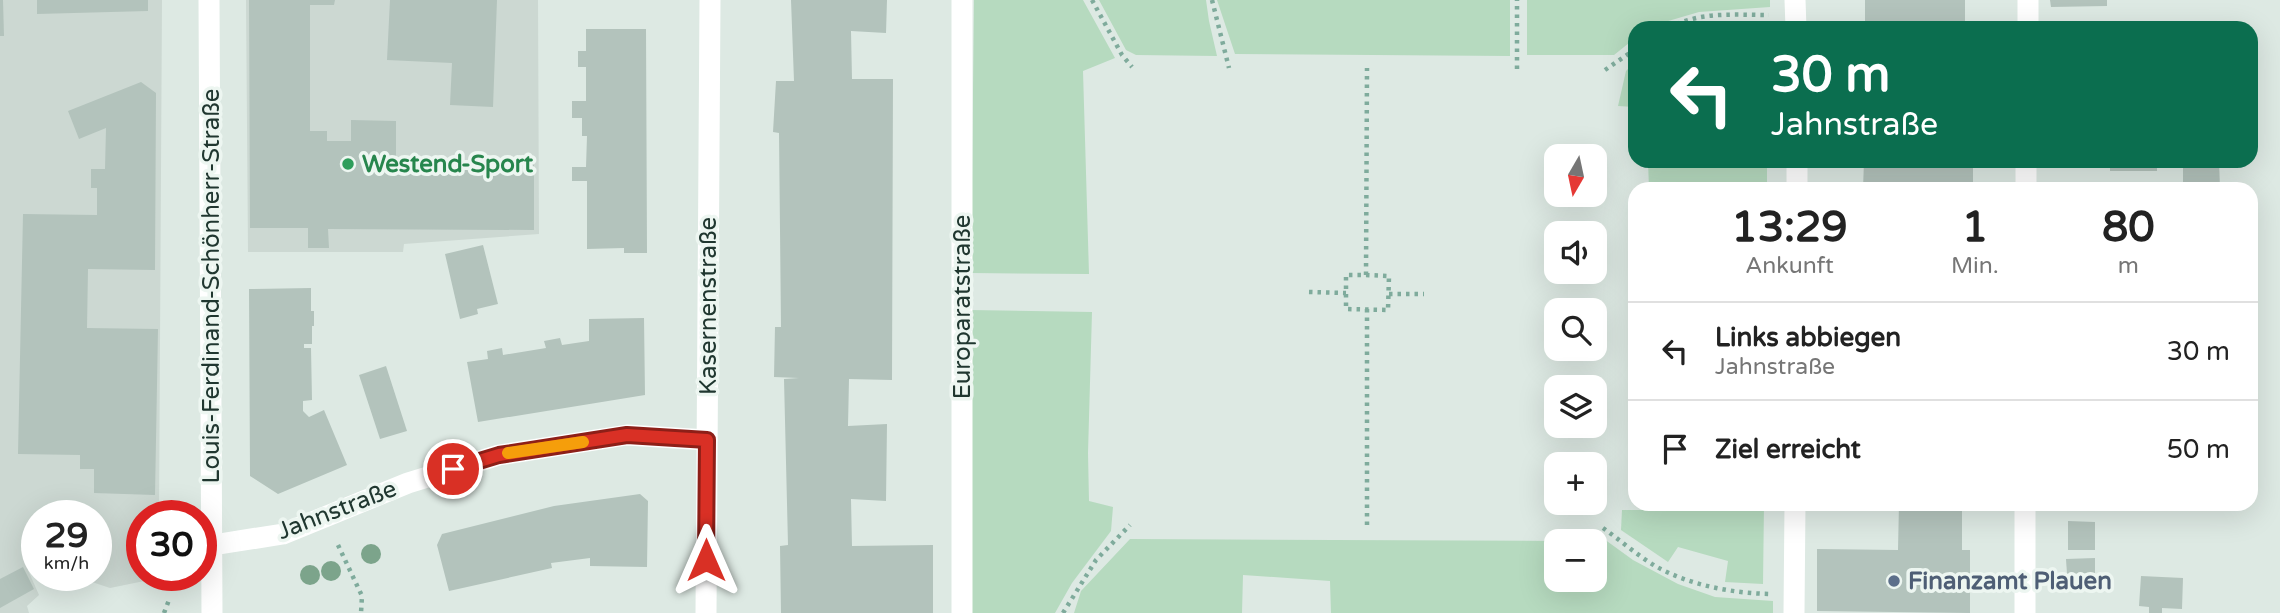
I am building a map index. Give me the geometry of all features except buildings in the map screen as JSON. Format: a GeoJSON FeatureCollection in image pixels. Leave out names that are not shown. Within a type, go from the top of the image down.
{"type":"FeatureCollection","features":[{"type":"Feature","properties":{"kind":"street","name":"Louis-Ferdinand-Schönherr-Straße"},"geometry":{"type":"LineString","coordinates":[[209,0],[213,500]]}},
{"type":"Feature","properties":{"kind":"street","name":"Kasernenstraße"},"geometry":{"type":"LineString","coordinates":[[706,613],[710,0]]}},
{"type":"Feature","properties":{"kind":"street","name":"Europaratstraße"},"geometry":{"type":"LineString","coordinates":[[962,0],[962,613]]}},
{"type":"Feature","properties":{"kind":"street"},"geometry":{"type":"LineString","coordinates":[[1795,0],[1796,21]]}},
{"type":"Feature","properties":{"kind":"street"},"geometry":{"type":"LineString","coordinates":[[2028,0],[2028,21]]}},
{"type":"Feature","properties":{"kind":"street","name":"Jahnstraße"},"geometry":{"type":"LineString","coordinates":[[217,544],[283,534],[408,483],[499,455],[627,435],[707,440]]}},
{"type":"Feature","properties":{"kind":"street"},"geometry":{"type":"LineString","coordinates":[[1794,604],[1796,511]]}},
{"type":"Feature","properties":{"kind":"street"},"geometry":{"type":"LineString","coordinates":[[2025,511],[2025,613]]}},
{"type":"Feature","properties":{"kind":"street","name":"Louis-Ferdinand-Schönherr-Straße"},"geometry":{"type":"LineString","coordinates":[[212,591],[212,613]]}},
{"type":"Feature","properties":{"kind":"path"},"geometry":{"type":"LineString","coordinates":[[1092,0],[1122,55],[1132,67]]}},
{"type":"Feature","properties":{"kind":"path"},"geometry":{"type":"LineString","coordinates":[[1212,0],[1229,68]]}},
{"type":"Feature","properties":{"kind":"path"},"geometry":{"type":"LineString","coordinates":[[1517,0],[1517,69]]}},
{"type":"Feature","properties":{"kind":"path"},"geometry":{"type":"LineString","coordinates":[[1681,21],[1711,15],[1777,15]]}},
{"type":"Feature","properties":{"kind":"path"},"geometry":{"type":"LineString","coordinates":[[1605,70],[1628,54]]}},
{"type":"Feature","properties":{"kind":"path"},"geometry":{"type":"LineString","coordinates":[[1366,275],[1367,68]]}},
{"type":"Feature","properties":{"kind":"path"},"geometry":{"type":"LineString","coordinates":[[1346,275],[1366,275],[1389,276],[1388,310],[1346,309],[1346,275]]}},
{"type":"Feature","properties":{"kind":"path"},"geometry":{"type":"LineString","coordinates":[[1309,292],[1346,293]]}},
{"type":"Feature","properties":{"kind":"path"},"geometry":{"type":"LineString","coordinates":[[1389,294],[1424,294]]}},
{"type":"Feature","properties":{"kind":"path"},"geometry":{"type":"LineString","coordinates":[[1367,309],[1367,526]]}},
{"type":"Feature","properties":{"kind":"path"},"geometry":{"type":"LineString","coordinates":[[1063,613],[1097,560],[1130,525]]}},
{"type":"Feature","properties":{"kind":"path"},"geometry":{"type":"LineString","coordinates":[[1603,528],[1657,567],[1700,584],[1794,604]]}},
{"type":"Feature","properties":{"kind":"path"},"geometry":{"type":"LineString","coordinates":[[338,545],[362,596],[361,613]]}},
{"type":"Feature","properties":{"kind":"path"},"geometry":{"type":"LineString","coordinates":[[164,613],[169,600]]}},
{"type":"Feature","properties":{"kind":"shaded area"},"geometry":{"type":"Polygon","coordinates":[[[0,0],[162,0],[159,500],[126,500],[126,585],[112,588],[112,500],[21,500],[21,591],[37,591],[39,595],[27,606],[29,613],[0,613],[0,0]]]}},
{"type":"Feature","properties":{"kind":"shaded area"},"geometry":{"type":"Polygon","coordinates":[[[246,0],[538,0],[539,234],[404,244],[403,252],[248,252],[246,0]]]}},
{"type":"Feature","properties":{"kind":"green space"},"geometry":{"type":"Polygon","coordinates":[[[974,0],[1083,0],[1115,58],[1083,71],[1089,274],[971,273],[974,0]]]}},
{"type":"Feature","properties":{"kind":"green space"},"geometry":{"type":"Polygon","coordinates":[[[1099,0],[1206,0],[1217,56],[1136,55],[1126,50],[1099,0]]]}},
{"type":"Feature","properties":{"kind":"green space"},"geometry":{"type":"Polygon","coordinates":[[[1217,0],[1510,0],[1510,56],[1235,54],[1217,0]]]}},
{"type":"Feature","properties":{"kind":"green space"},"geometry":{"type":"Polygon","coordinates":[[[1527,0],[1770,0],[1770,7],[1699,12],[1668,21],[1628,21],[1628,44],[1614,55],[1527,55],[1527,0]]]}},
{"type":"Feature","properties":{"kind":"green space"},"geometry":{"type":"Polygon","coordinates":[[[1628,69],[1628,107],[1618,106],[1628,69]]]}},
{"type":"Feature","properties":{"kind":"green space"},"geometry":{"type":"Polygon","coordinates":[[[1648,168],[1767,168],[1767,182],[1649,182],[1648,168]]]}},
{"type":"Feature","properties":{"kind":"green space"},"geometry":{"type":"Polygon","coordinates":[[[969,310],[1092,312],[1089,501],[1113,507],[1111,531],[1072,583],[1055,613],[968,613],[969,310]]]}},
{"type":"Feature","properties":{"kind":"green space"},"geometry":{"type":"Polygon","coordinates":[[[1622,510],[1764,511],[1763,584],[1725,582],[1728,561],[1678,547],[1668,562],[1621,530],[1622,510]]]}},
{"type":"Feature","properties":{"kind":"green space"},"geometry":{"type":"Polygon","coordinates":[[[1130,539],[1544,541],[1544,592],[1607,592],[1607,541],[1633,560],[1678,584],[1715,597],[1773,601],[1773,613],[1331,613],[1330,581],[1243,575],[1242,613],[1074,613],[1081,591],[1130,539]]]}},
{"type":"Feature","properties":{"kind":"slow traffic"},"geometry":{"type":"LineString","coordinates":[[508,453],[583,442]]}},
{"type":"Feature","properties":{"kind":"place","name":"Westend-Sport"},"geometry":{"type":"Point","coordinates":[348,164]}},
{"type":"Feature","properties":{"kind":"place","name":"Finanzamt Plauen"},"geometry":{"type":"Point","coordinates":[1894,581]}},
{"type":"Feature","properties":{"kind":"route"},"geometry":{"type":"LineString","coordinates":[[453,469],[499,455],[627,435],[707,440],[706,560]]}}]}
